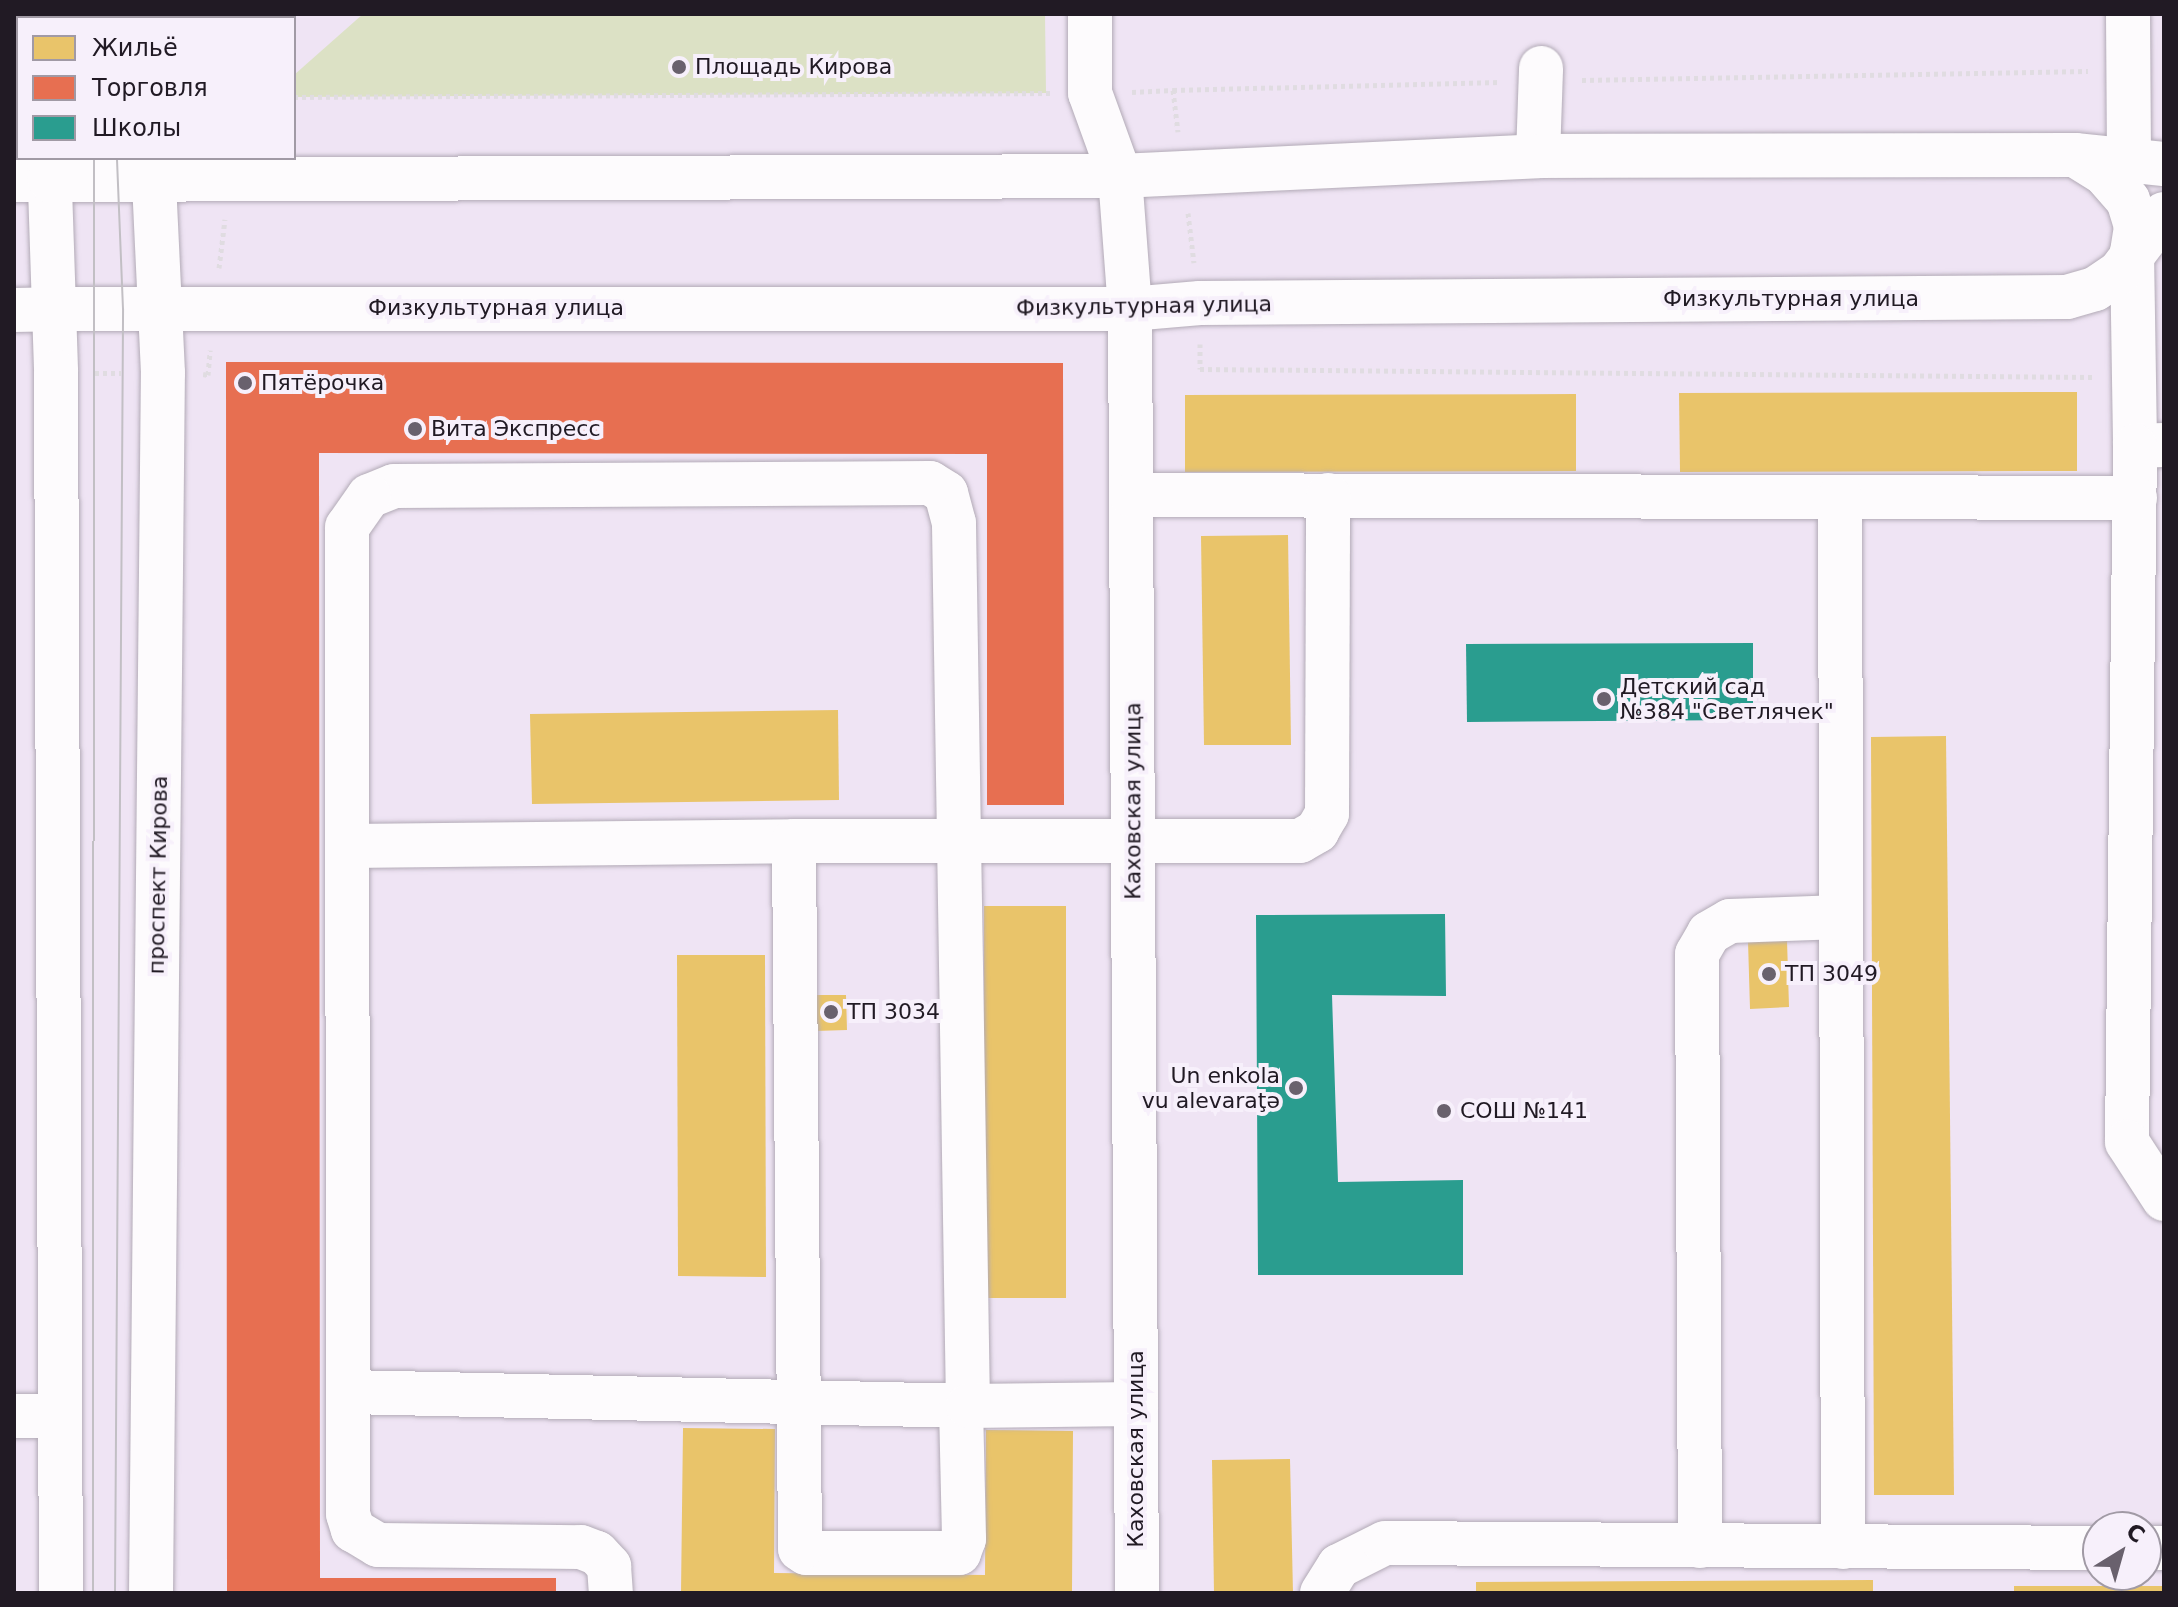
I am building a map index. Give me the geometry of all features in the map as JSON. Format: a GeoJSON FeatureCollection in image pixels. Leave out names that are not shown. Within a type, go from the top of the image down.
{"type":"FeatureCollection","features":[{"type":"Feature","properties":{"kind":"main road","name":"Каховская улица"},"geometry":{"type":"LineString","coordinates":[[1090,14],[1090,93],[1120,176],[1130,309],[1137,1593]]}},
{"type":"Feature","properties":{"kind":"main road"},"geometry":{"type":"LineString","coordinates":[[61,1593],[56,372],[34,309],[38,173],[153,169],[1120,176],[1538,156],[2075,155],[2146,162],[2128,71],[2128,14]]}},
{"type":"Feature","properties":{"kind":"main road"},"geometry":{"type":"LineString","coordinates":[[1538,156],[1541,74]]}},
{"type":"Feature","properties":{"kind":"main road"},"geometry":{"type":"LineString","coordinates":[[2075,155],[2105,174],[2128,200],[2136,227],[2132,252],[2130,351],[2150,445],[2135,498],[2127,1142],[2164,1199]]}},
{"type":"Feature","properties":{"kind":"main road","name":"проспект Кирова"},"geometry":{"type":"LineString","coordinates":[[151,1593],[163,373],[153,169]]}},
{"type":"Feature","properties":{"kind":"main road","name":"Физкультурная улица"},"geometry":{"type":"LineString","coordinates":[[34,309],[1130,309],[1200,303],[2067,297],[2095,289],[2119,273],[2164,214]]}},
{"type":"Feature","properties":{"kind":"main road"},"geometry":{"type":"LineString","coordinates":[[611,1593],[609,1566],[597,1553],[581,1547],[365,1542],[353,1530],[348,1514],[347,527],[369,496],[394,486],[930,483],[946,493],[954,523],[965,1406],[963,1546],[952,1556],[800,1549],[794,841]]}},
{"type":"Feature","properties":{"kind":"main road"},"geometry":{"type":"LineString","coordinates":[[1131,495],[2135,498]]}},
{"type":"Feature","properties":{"kind":"main road"},"geometry":{"type":"LineString","coordinates":[[348,846],[794,841],[1300,841],[1327,814],[1328,495]]}},
{"type":"Feature","properties":{"kind":"main road"},"geometry":{"type":"LineString","coordinates":[[1840,497],[1843,1547]]}},
{"type":"Feature","properties":{"kind":"main road"},"geometry":{"type":"LineString","coordinates":[[1700,1546],[1697,954],[1709,933],[1730,921],[1841,917]]}},
{"type":"Feature","properties":{"kind":"main road"},"geometry":{"type":"LineString","coordinates":[[348,1392],[965,1406],[1136,1404]]}},
{"type":"Feature","properties":{"kind":"main road"},"geometry":{"type":"LineString","coordinates":[[14,1416],[60,1416]]}},
{"type":"Feature","properties":{"kind":"main road"},"geometry":{"type":"LineString","coordinates":[[1322,1593],[1339,1566],[1385,1543],[2082,1548]]}},
{"type":"Feature","properties":{"kind":"path"},"geometry":{"type":"LineString","coordinates":[[296,97],[1090,93],[1541,74],[2128,71]]}},
{"type":"Feature","properties":{"kind":"path"},"geometry":{"type":"LineString","coordinates":[[1173,90],[1200,303],[1200,369],[2096,377],[2130,351]]}},
{"type":"Feature","properties":{"kind":"path"},"geometry":{"type":"LineString","coordinates":[[56,372],[208,375]]}},
{"type":"Feature","properties":{"kind":"green space","name":"Площадь Кирова"},"geometry":{"type":"Polygon","coordinates":[[[363,14],[1045,14],[1046,93],[296,97],[296,73],[363,14]]]}},
{"type":"Feature","properties":{"kind":"building: Жильё"},"geometry":{"type":"Polygon","coordinates":[[[2077,392],[2077,471],[1680,472],[1679,393],[2077,392]]]}},
{"type":"Feature","properties":{"kind":"building: Жильё"},"geometry":{"type":"Polygon","coordinates":[[[1576,394],[1576,471],[1185,472],[1185,395],[1576,394]]]}},
{"type":"Feature","properties":{"kind":"building: Жильё"},"geometry":{"type":"Polygon","coordinates":[[[1288,535],[1291,745],[1204,745],[1201,536],[1288,535]]]}},
{"type":"Feature","properties":{"kind":"building: Жильё"},"geometry":{"type":"Polygon","coordinates":[[[838,710],[839,800],[532,804],[530,714],[838,710]]]}},
{"type":"Feature","properties":{"kind":"building: Жильё"},"geometry":{"type":"Polygon","coordinates":[[[1946,736],[1954,1495],[1874,1495],[1871,737],[1946,736]]]}},
{"type":"Feature","properties":{"kind":"building: Жильё"},"geometry":{"type":"Polygon","coordinates":[[[984,906],[1066,906],[1066,1298],[984,1298],[984,906]]]}},
{"type":"Feature","properties":{"kind":"building: Жильё","name":"ТП 3049"},"geometry":{"type":"Polygon","coordinates":[[[1787,940],[1789,1007],[1750,1009],[1748,941],[1787,940]]]}},
{"type":"Feature","properties":{"kind":"building: Жильё"},"geometry":{"type":"Polygon","coordinates":[[[677,955],[765,955],[766,1277],[678,1276],[677,955]]]}},
{"type":"Feature","properties":{"kind":"building: Жильё","name":"ТП 3034"},"geometry":{"type":"Polygon","coordinates":[[[815,995],[846,995],[847,1030],[815,1031],[815,995]]]}},
{"type":"Feature","properties":{"kind":"building: Жильё"},"geometry":{"type":"Polygon","coordinates":[[[683,1428],[775,1429],[774,1573],[985,1575],[986,1430],[1073,1431],[1072,1593],[681,1593],[683,1428]]]}},
{"type":"Feature","properties":{"kind":"building: Жильё"},"geometry":{"type":"Polygon","coordinates":[[[1290,1459],[1293,1593],[1214,1593],[1212,1460],[1290,1459]]]}},
{"type":"Feature","properties":{"kind":"building: Жильё"},"geometry":{"type":"Polygon","coordinates":[[[1873,1580],[1873,1593],[1476,1593],[1476,1582],[1873,1580]]]}},
{"type":"Feature","properties":{"kind":"building: Жильё"},"geometry":{"type":"Polygon","coordinates":[[[2014,1586],[2082,1586],[2082,1591],[2162,1591],[2164,1586],[2164,1593],[2014,1593],[2014,1586]]]}},
{"type":"Feature","properties":{"kind":"building: Торговля"},"geometry":{"type":"Polygon","coordinates":[[[226,362],[1063,363],[1064,805],[987,805],[987,454],[319,453],[320,1578],[556,1578],[556,1593],[227,1593],[226,362]]]}},
{"type":"Feature","properties":{"kind":"building: Школы"},"geometry":{"type":"Polygon","coordinates":[[[1753,643],[1753,720],[1467,722],[1466,644],[1753,643]]]}},
{"type":"Feature","properties":{"kind":"building: Школы","name":"Un enkola vu alevaraţə"},"geometry":{"type":"Polygon","coordinates":[[[1445,914],[1446,996],[1332,995],[1338,1182],[1463,1180],[1463,1275],[1258,1275],[1256,915],[1445,914]]]}},
{"type":"Feature","properties":{"kind":"tram line"},"geometry":{"type":"LineString","coordinates":[[93,1593],[94,160]]}},
{"type":"Feature","properties":{"kind":"tram line"},"geometry":{"type":"LineString","coordinates":[[115,1593],[123,309],[117,160]]}},
{"type":"Feature","properties":{"kind":"place","name":"Площадь Кирова"},"geometry":{"type":"Point","coordinates":[679,67]}},
{"type":"Feature","properties":{"kind":"place","name":"Пятёрочка"},"geometry":{"type":"Point","coordinates":[245,383]}},
{"type":"Feature","properties":{"kind":"place","name":"Вита Экспресс"},"geometry":{"type":"Point","coordinates":[415,429]}},
{"type":"Feature","properties":{"kind":"place","name":"Детский сад №384 \"Светлячек\""},"geometry":{"type":"Point","coordinates":[1604,699]}},
{"type":"Feature","properties":{"kind":"place","name":"ТП 3049"},"geometry":{"type":"Point","coordinates":[1769,974]}},
{"type":"Feature","properties":{"kind":"place","name":"ТП 3034"},"geometry":{"type":"Point","coordinates":[831,1012]}},
{"type":"Feature","properties":{"kind":"place","name":"Un enkola vu alevaraţə"},"geometry":{"type":"Point","coordinates":[1296,1088]}},
{"type":"Feature","properties":{"kind":"place","name":"СОШ №141"},"geometry":{"type":"Point","coordinates":[1444,1111]}}]}
